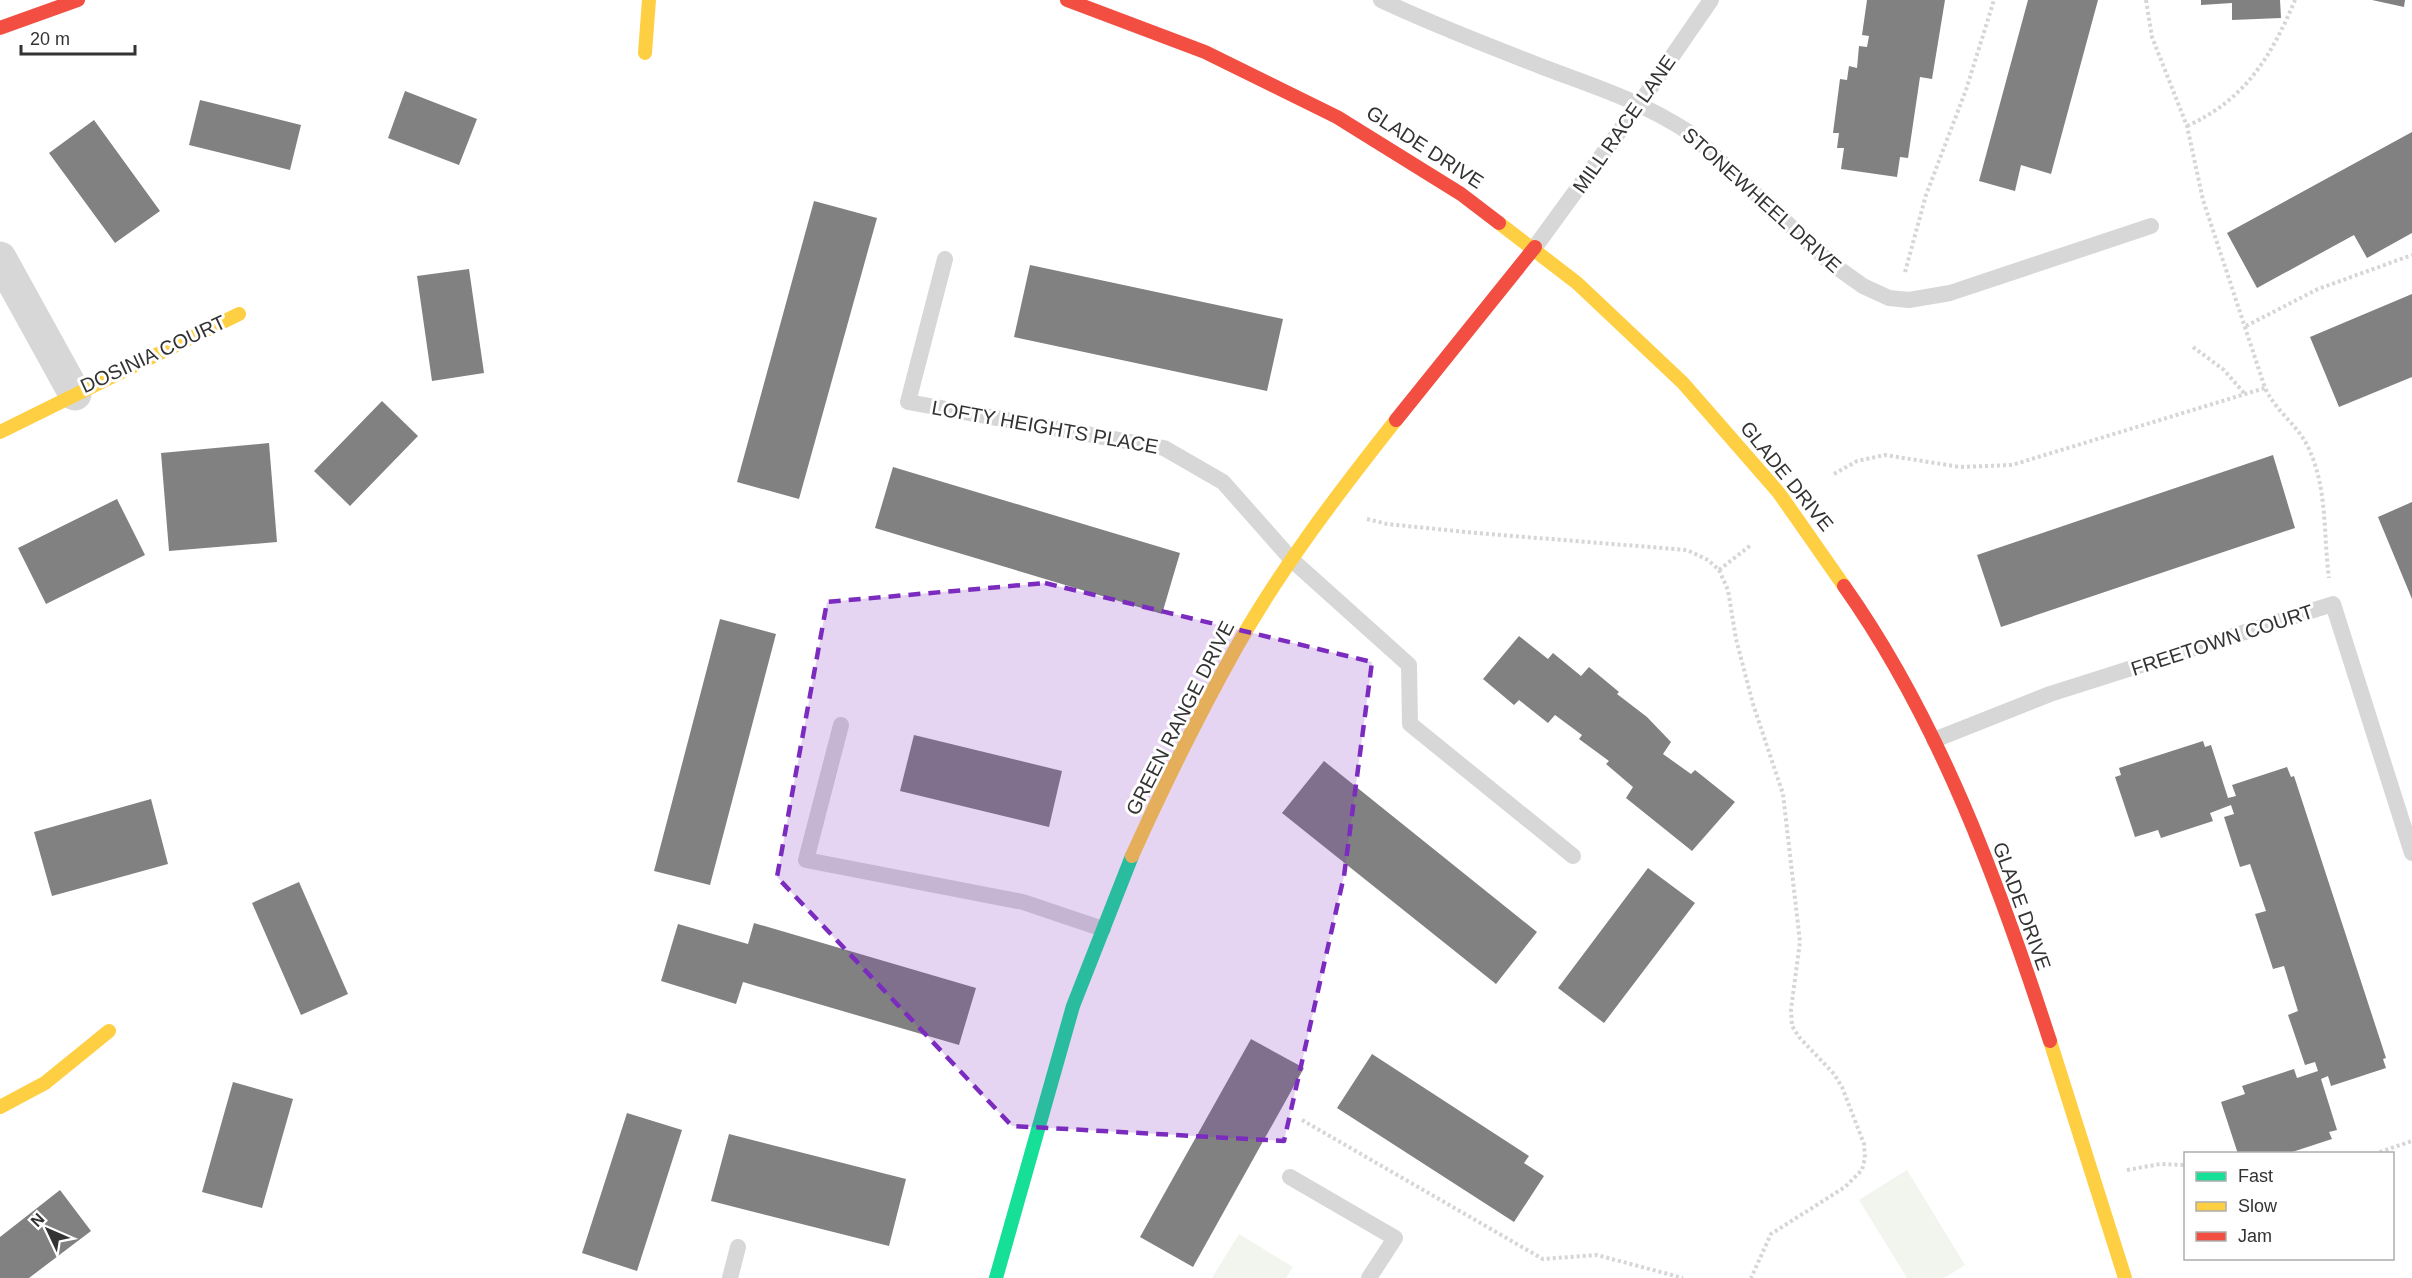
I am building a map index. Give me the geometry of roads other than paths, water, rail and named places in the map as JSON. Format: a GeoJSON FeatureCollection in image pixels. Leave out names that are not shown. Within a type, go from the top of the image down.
{"type":"FeatureCollection","features":[{"type":"Feature","properties":{"kind":"street"},"geometry":{"type":"LineString","coordinates":[[0,28],[78,0]]}},
{"type":"Feature","properties":{"kind":"street"},"geometry":{"type":"LineString","coordinates":[[645,53],[649,0]]}},
{"type":"Feature","properties":{"kind":"street","name":"GLADE DRIVE"},"geometry":{"type":"LineString","coordinates":[[1067,0],[1204,50],[1318,105],[1409,158],[1535,247],[1590,292],[1647,346],[1767,478],[1819,547],[1858,605],[1934,740],[1987,863],[2036,1002],[2125,1278]]}},
{"type":"Feature","properties":{"kind":"street","name":"GREEN RANGE DRIVE"},"geometry":{"type":"LineString","coordinates":[[996,1278],[1073,1006],[1125,872],[1178,755],[1237,646],[1292,560],[1393,424],[1535,247]]}},
{"type":"Feature","properties":{"kind":"street","name":"DOSINIA COURT"},"geometry":{"type":"LineString","coordinates":[[0,258],[75,394],[239,314]]}},
{"type":"Feature","properties":{"kind":"street"},"geometry":{"type":"LineString","coordinates":[[0,432],[75,394]]}},
{"type":"Feature","properties":{"kind":"street"},"geometry":{"type":"LineString","coordinates":[[0,1107],[45,1083],[110,1031]]}},
{"type":"Feature","properties":{"kind":"lane","name":"STONEWHEEL DRIVE"},"geometry":{"type":"LineString","coordinates":[[1381,0],[1449,30],[1640,103],[1690,133],[1841,271],[1863,286],[1899,299],[1920,300],[1950,293],[2151,226]]}},
{"type":"Feature","properties":{"kind":"lane","name":"MILL RACE LANE"},"geometry":{"type":"LineString","coordinates":[[1535,247],[1640,103],[1711,0]]}},
{"type":"Feature","properties":{"kind":"lane","name":"LOFTY HEIGHTS PLACE"},"geometry":{"type":"LineString","coordinates":[[945,259],[908,402],[1164,448],[1223,482],[1292,560],[1409,665],[1410,724],[1573,855]]}},
{"type":"Feature","properties":{"kind":"lane","name":"FREETOWN COURT"},"geometry":{"type":"LineString","coordinates":[[1934,740],[2050,694],[2333,604],[2412,853]]}},
{"type":"Feature","properties":{"kind":"lane"},"geometry":{"type":"LineString","coordinates":[[841,725],[806,860],[1023,903],[1103,929]]}},
{"type":"Feature","properties":{"kind":"lane"},"geometry":{"type":"LineString","coordinates":[[1290,1177],[1395,1238],[1369,1278]]}},
{"type":"Feature","properties":{"kind":"lane"},"geometry":{"type":"LineString","coordinates":[[730,1278],[738,1247]]}}]}
